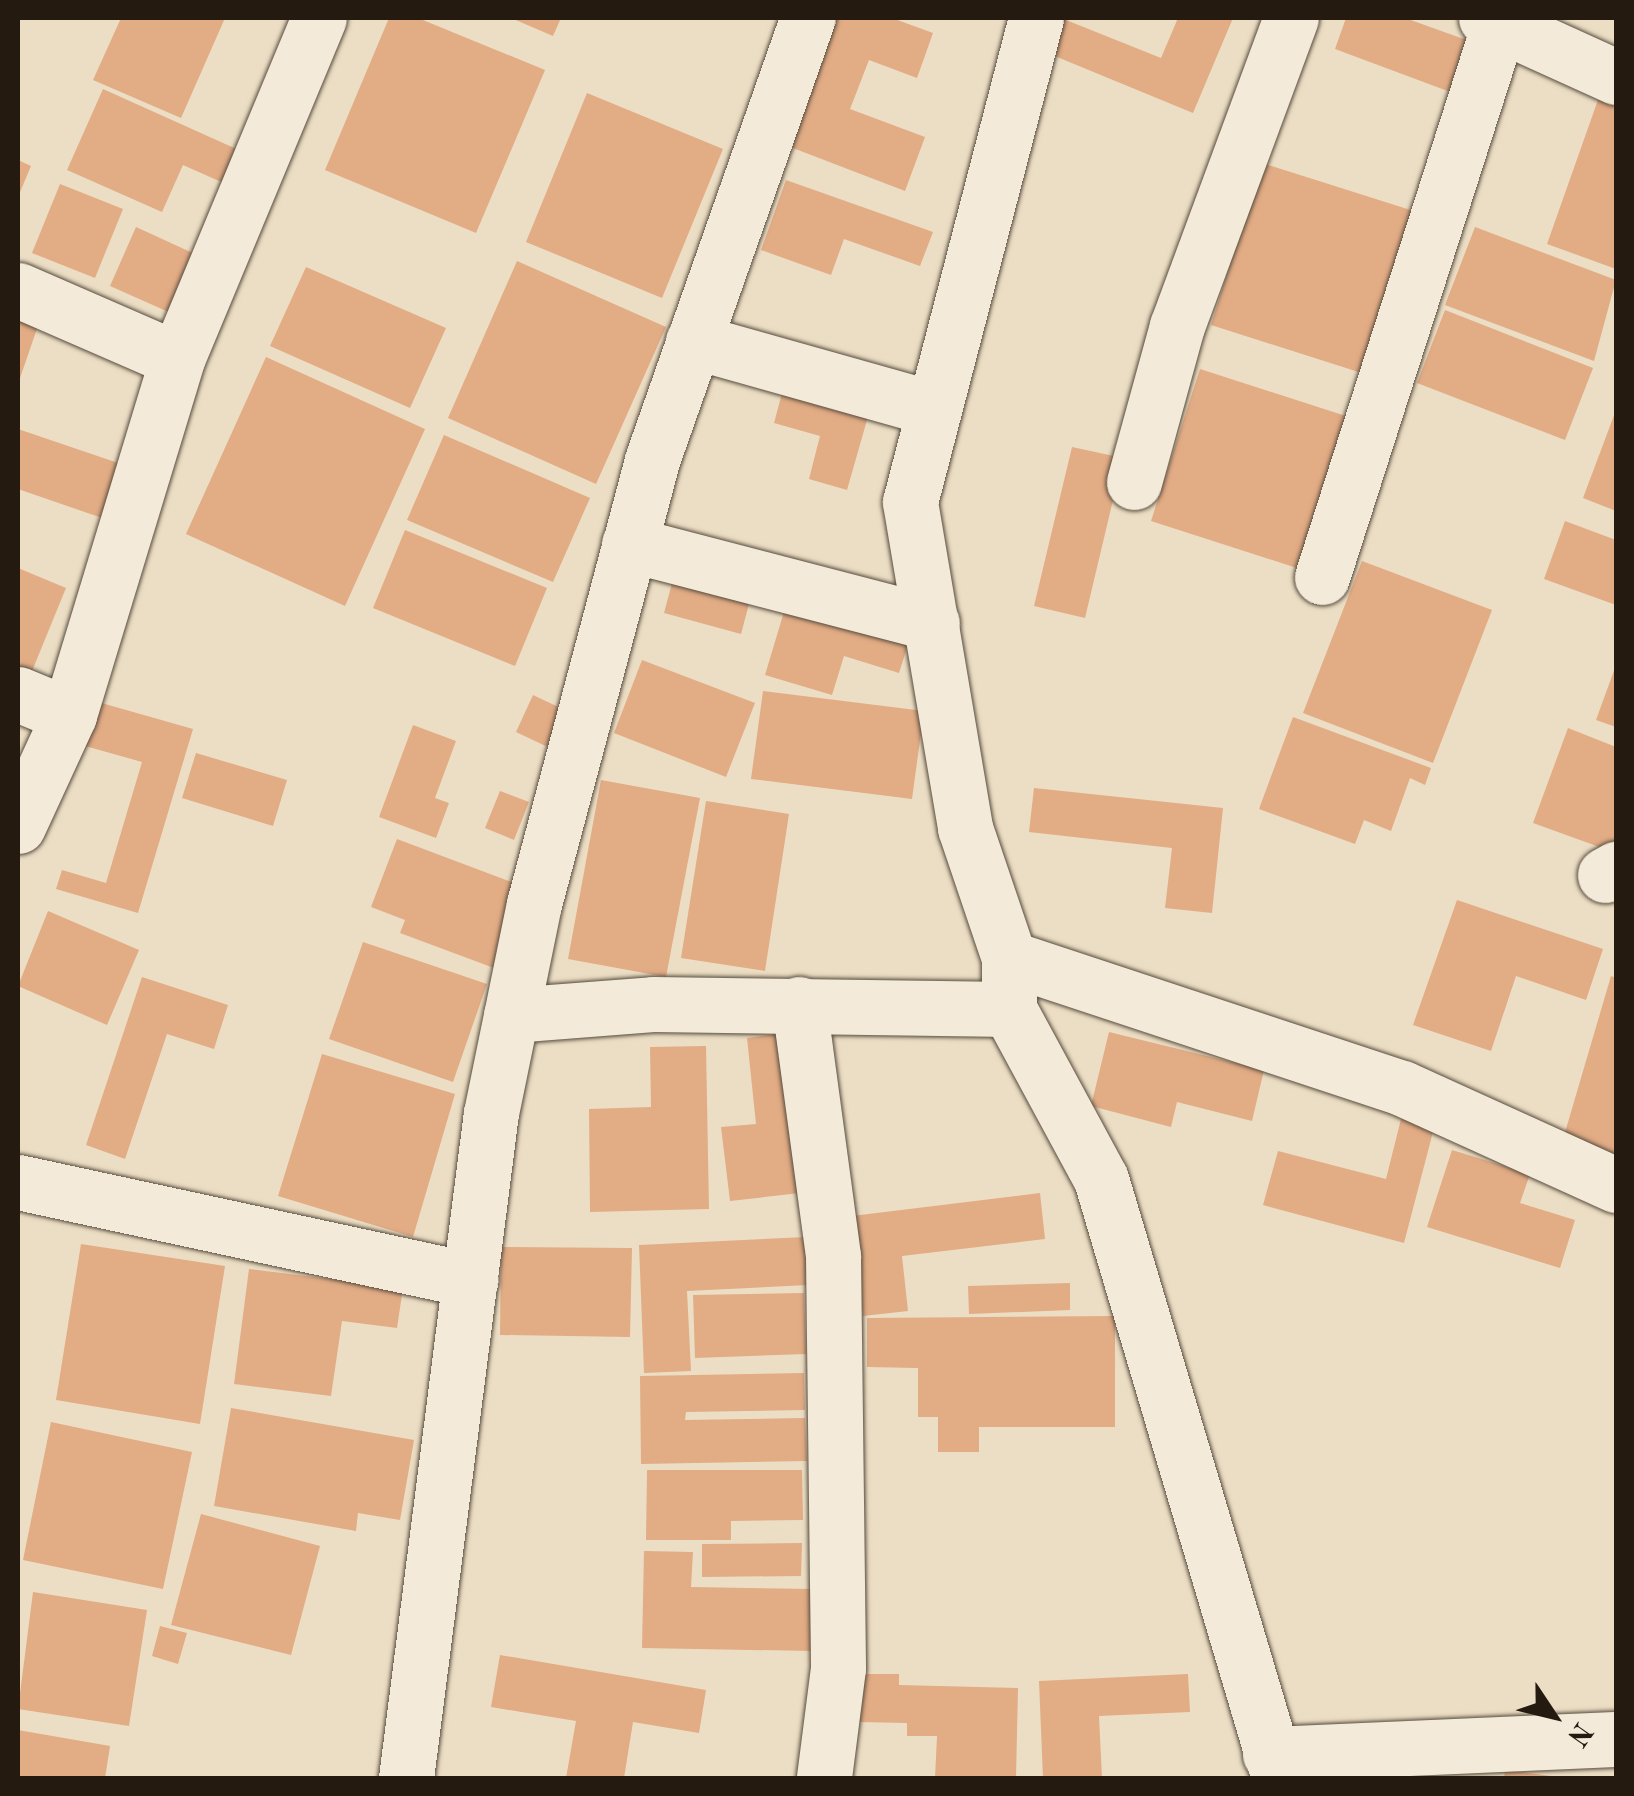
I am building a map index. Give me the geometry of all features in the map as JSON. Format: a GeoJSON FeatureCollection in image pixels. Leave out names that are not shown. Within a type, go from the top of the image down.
{"type":"FeatureCollection","features":[{"type":"Feature","properties":{"kind":"street"},"geometry":{"type":"LineString","coordinates":[[18,826],[69,715],[178,359],[319,18]]}},
{"type":"Feature","properties":{"kind":"street"},"geometry":{"type":"LineString","coordinates":[[406,1778],[471,1280],[511,1015],[629,544],[693,341],[808,18]]}},
{"type":"Feature","properties":{"kind":"street"},"geometry":{"type":"LineString","coordinates":[[1036,18],[928,407],[910,502],[965,828],[1009,984],[1101,1179],[1275,1766],[1616,1739]]}},
{"type":"Feature","properties":{"kind":"street"},"geometry":{"type":"LineString","coordinates":[[1134,482],[1176,326],[1291,18]]}},
{"type":"Feature","properties":{"kind":"street"},"geometry":{"type":"LineString","coordinates":[[1322,578],[1496,19],[1616,77]]}},
{"type":"Feature","properties":{"kind":"street"},"geometry":{"type":"LineString","coordinates":[[18,290],[178,359]]}},
{"type":"Feature","properties":{"kind":"street"},"geometry":{"type":"LineString","coordinates":[[693,341],[928,407]]}},
{"type":"Feature","properties":{"kind":"street"},"geometry":{"type":"LineString","coordinates":[[629,544],[932,622]]}},
{"type":"Feature","properties":{"kind":"street"},"geometry":{"type":"LineString","coordinates":[[18,694],[69,715]]}},
{"type":"Feature","properties":{"kind":"street"},"geometry":{"type":"LineString","coordinates":[[511,1015],[799,1004],[1009,984],[1402,1088],[1616,1185]]}},
{"type":"Feature","properties":{"kind":"street"},"geometry":{"type":"LineString","coordinates":[[799,1004],[832,1256],[838,1668],[824,1778]]}},
{"type":"Feature","properties":{"kind":"street"},"geometry":{"type":"LineString","coordinates":[[18,1182],[471,1280]]}},
{"type":"Feature","properties":{"kind":"building"},"geometry":{"type":"Polygon","coordinates":[[[121,18],[225,18],[181,118],[93,80],[121,18]]]}},
{"type":"Feature","properties":{"kind":"building"},"geometry":{"type":"Polygon","coordinates":[[[389,18],[418,18],[545,70],[476,233],[325,170],[389,18]]]}},
{"type":"Feature","properties":{"kind":"building"},"geometry":{"type":"Polygon","coordinates":[[[511,18],[561,18],[553,36],[511,18]]]}},
{"type":"Feature","properties":{"kind":"building"},"geometry":{"type":"Polygon","coordinates":[[[833,18],[892,18],[933,33],[917,78],[869,60],[850,109],[925,137],[905,191],[785,145],[833,18]]]}},
{"type":"Feature","properties":{"kind":"building"},"geometry":{"type":"Polygon","coordinates":[[[1061,18],[1161,58],[1178,18],[1233,18],[1193,113],[1045,52],[1061,18]]]}},
{"type":"Feature","properties":{"kind":"building"},"geometry":{"type":"Polygon","coordinates":[[[1346,18],[1405,18],[1472,42],[1453,93],[1335,49],[1346,18]]]}},
{"type":"Feature","properties":{"kind":"building"},"geometry":{"type":"Polygon","coordinates":[[[103,89],[252,156],[237,189],[183,165],[162,212],[67,170],[103,89]]]}},
{"type":"Feature","properties":{"kind":"building"},"geometry":{"type":"Polygon","coordinates":[[[587,93],[723,149],[662,298],[526,242],[587,93]]]}},
{"type":"Feature","properties":{"kind":"building"},"geometry":{"type":"Polygon","coordinates":[[[1599,97],[1616,103],[1616,269],[1547,244],[1599,97]]]}},
{"type":"Feature","properties":{"kind":"building"},"geometry":{"type":"Polygon","coordinates":[[[18,160],[31,166],[18,197],[18,160]]]}},
{"type":"Feature","properties":{"kind":"building"},"geometry":{"type":"Polygon","coordinates":[[[1262,163],[1420,213],[1368,375],[1211,325],[1262,163]]]}},
{"type":"Feature","properties":{"kind":"building"},"geometry":{"type":"Polygon","coordinates":[[[786,180],[933,232],[920,266],[844,239],[831,275],[761,250],[786,180]]]}},
{"type":"Feature","properties":{"kind":"building"},"geometry":{"type":"Polygon","coordinates":[[[60,184],[123,209],[95,278],[32,253],[60,184]]]}},
{"type":"Feature","properties":{"kind":"building"},"geometry":{"type":"Polygon","coordinates":[[[136,227],[208,260],[182,318],[110,286],[136,227]]]}},
{"type":"Feature","properties":{"kind":"building"},"geometry":{"type":"Polygon","coordinates":[[[1475,227],[1616,280],[1594,361],[1445,305],[1475,227]]]}},
{"type":"Feature","properties":{"kind":"building"},"geometry":{"type":"Polygon","coordinates":[[[517,261],[666,327],[596,484],[448,418],[517,261]]]}},
{"type":"Feature","properties":{"kind":"building"},"geometry":{"type":"Polygon","coordinates":[[[306,267],[446,328],[410,408],[270,346],[306,267]]]}},
{"type":"Feature","properties":{"kind":"building"},"geometry":{"type":"Polygon","coordinates":[[[18,309],[41,317],[18,384],[18,309]]]}},
{"type":"Feature","properties":{"kind":"building"},"geometry":{"type":"Polygon","coordinates":[[[1445,310],[1593,368],[1565,440],[1417,383],[1445,310]]]}},
{"type":"Feature","properties":{"kind":"building"},"geometry":{"type":"Polygon","coordinates":[[[266,357],[425,429],[345,606],[186,534],[266,357]]]}},
{"type":"Feature","properties":{"kind":"building"},"geometry":{"type":"Polygon","coordinates":[[[1200,369],[1352,418],[1303,570],[1151,521],[1200,369]]]}},
{"type":"Feature","properties":{"kind":"building"},"geometry":{"type":"Polygon","coordinates":[[[785,382],[871,406],[847,490],[809,479],[820,436],[774,423],[785,382]]]}},
{"type":"Feature","properties":{"kind":"building"},"geometry":{"type":"Polygon","coordinates":[[[1616,410],[1616,511],[1583,498],[1616,410]]]}},
{"type":"Feature","properties":{"kind":"building"},"geometry":{"type":"Polygon","coordinates":[[[18,429],[124,465],[105,519],[18,489],[18,429]]]}},
{"type":"Feature","properties":{"kind":"building"},"geometry":{"type":"Polygon","coordinates":[[[444,435],[590,498],[553,582],[407,520],[444,435]]]}},
{"type":"Feature","properties":{"kind":"building"},"geometry":{"type":"Polygon","coordinates":[[[1072,447],[1123,458],[1085,618],[1034,606],[1072,447]]]}},
{"type":"Feature","properties":{"kind":"building"},"geometry":{"type":"Polygon","coordinates":[[[1565,521],[1616,540],[1616,605],[1544,579],[1565,521]]]}},
{"type":"Feature","properties":{"kind":"building"},"geometry":{"type":"Polygon","coordinates":[[[405,530],[547,588],[515,666],[373,608],[405,530]]]}},
{"type":"Feature","properties":{"kind":"building"},"geometry":{"type":"Polygon","coordinates":[[[1362,561],[1492,610],[1433,763],[1303,713],[1362,561]]]}},
{"type":"Feature","properties":{"kind":"building"},"geometry":{"type":"Polygon","coordinates":[[[18,568],[66,588],[30,676],[18,670],[18,568]]]}},
{"type":"Feature","properties":{"kind":"building"},"geometry":{"type":"Polygon","coordinates":[[[676,568],[753,589],[741,634],[664,613],[676,568]]]}},
{"type":"Feature","properties":{"kind":"building"},"geometry":{"type":"Polygon","coordinates":[[[789,595],[912,632],[899,673],[844,656],[832,695],[765,675],[789,595]]]}},
{"type":"Feature","properties":{"kind":"building"},"geometry":{"type":"Polygon","coordinates":[[[642,660],[755,703],[726,777],[614,733],[642,660]]]}},
{"type":"Feature","properties":{"kind":"building"},"geometry":{"type":"Polygon","coordinates":[[[1616,665],[1616,727],[1596,720],[1616,665]]]}},
{"type":"Feature","properties":{"kind":"building"},"geometry":{"type":"Polygon","coordinates":[[[763,691],[924,711],[912,799],[751,779],[763,691]]]}},
{"type":"Feature","properties":{"kind":"building"},"geometry":{"type":"Polygon","coordinates":[[[533,695],[571,713],[554,750],[516,732],[533,695]]]}},
{"type":"Feature","properties":{"kind":"building"},"geometry":{"type":"Polygon","coordinates":[[[91,700],[193,729],[138,913],[56,889],[62,870],[106,883],[142,762],[78,744],[91,700]]]}},
{"type":"Feature","properties":{"kind":"building"},"geometry":{"type":"Polygon","coordinates":[[[1293,717],[1431,768],[1425,785],[1410,778],[1391,831],[1364,820],[1355,844],[1259,809],[1293,717]]]}},
{"type":"Feature","properties":{"kind":"building"},"geometry":{"type":"Polygon","coordinates":[[[413,725],[456,741],[435,798],[449,803],[436,838],[379,817],[413,725]]]}},
{"type":"Feature","properties":{"kind":"building"},"geometry":{"type":"Polygon","coordinates":[[[1568,728],[1616,747],[1616,853],[1533,823],[1568,728]]]}},
{"type":"Feature","properties":{"kind":"building"},"geometry":{"type":"Polygon","coordinates":[[[196,753],[287,780],[273,826],[182,798],[196,753]]]}},
{"type":"Feature","properties":{"kind":"building"},"geometry":{"type":"Polygon","coordinates":[[[601,780],[700,798],[666,977],[568,959],[601,780]]]}},
{"type":"Feature","properties":{"kind":"building"},"geometry":{"type":"Polygon","coordinates":[[[1034,788],[1223,808],[1212,913],[1165,908],[1172,848],[1029,832],[1034,788]]]}},
{"type":"Feature","properties":{"kind":"building"},"geometry":{"type":"Polygon","coordinates":[[[500,791],[529,802],[514,840],[485,828],[500,791]]]}},
{"type":"Feature","properties":{"kind":"building"},"geometry":{"type":"Polygon","coordinates":[[[706,801],[789,814],[765,971],[681,958],[706,801]]]}},
{"type":"Feature","properties":{"kind":"building"},"geometry":{"type":"Polygon","coordinates":[[[397,839],[525,887],[494,968],[400,933],[405,920],[371,907],[397,839]]]}},
{"type":"Feature","properties":{"kind":"building"},"geometry":{"type":"Polygon","coordinates":[[[1457,900],[1603,949],[1586,1000],[1516,976],[1491,1051],[1413,1025],[1457,900]]]}},
{"type":"Feature","properties":{"kind":"building"},"geometry":{"type":"Polygon","coordinates":[[[48,911],[139,950],[107,1025],[18,986],[48,911]]]}},
{"type":"Feature","properties":{"kind":"building"},"geometry":{"type":"Polygon","coordinates":[[[363,942],[487,984],[453,1082],[329,1039],[363,942]]]}},
{"type":"Feature","properties":{"kind":"building"},"geometry":{"type":"Polygon","coordinates":[[[1611,976],[1616,978],[1616,1162],[1561,1146],[1611,976]]]}},
{"type":"Feature","properties":{"kind":"building"},"geometry":{"type":"Polygon","coordinates":[[[142,977],[228,1005],[214,1049],[167,1034],[125,1159],[86,1145],[142,977]]]}},
{"type":"Feature","properties":{"kind":"building"},"geometry":{"type":"Polygon","coordinates":[[[792,1032],[809,1192],[730,1201],[721,1127],[756,1124],[747,1038],[792,1032]]]}},
{"type":"Feature","properties":{"kind":"building"},"geometry":{"type":"Polygon","coordinates":[[[1109,1032],[1264,1070],[1252,1121],[1177,1102],[1171,1127],[1091,1106],[1109,1032]]]}},
{"type":"Feature","properties":{"kind":"building"},"geometry":{"type":"Polygon","coordinates":[[[706,1046],[709,1209],[590,1212],[589,1109],[651,1107],[650,1047],[706,1046]]]}},
{"type":"Feature","properties":{"kind":"building"},"geometry":{"type":"Polygon","coordinates":[[[322,1054],[455,1094],[413,1237],[278,1196],[322,1054]]]}},
{"type":"Feature","properties":{"kind":"building"},"geometry":{"type":"Polygon","coordinates":[[[1401,1119],[1434,1128],[1404,1243],[1263,1205],[1278,1151],[1386,1179],[1401,1119]]]}},
{"type":"Feature","properties":{"kind":"building"},"geometry":{"type":"Polygon","coordinates":[[[1452,1150],[1530,1174],[1520,1203],[1575,1220],[1560,1268],[1427,1227],[1452,1150]]]}},
{"type":"Feature","properties":{"kind":"building"},"geometry":{"type":"Polygon","coordinates":[[[1040,1193],[1045,1239],[902,1256],[908,1311],[863,1316],[852,1216],[1040,1193]]]}},
{"type":"Feature","properties":{"kind":"building"},"geometry":{"type":"Polygon","coordinates":[[[806,1237],[808,1285],[687,1291],[691,1371],[644,1373],[639,1245],[806,1237]]]}},
{"type":"Feature","properties":{"kind":"building"},"geometry":{"type":"Polygon","coordinates":[[[81,1244],[225,1266],[200,1424],[56,1400],[81,1244]]]}},
{"type":"Feature","properties":{"kind":"building"},"geometry":{"type":"Polygon","coordinates":[[[501,1247],[632,1248],[630,1337],[500,1335],[501,1247]]]}},
{"type":"Feature","properties":{"kind":"building"},"geometry":{"type":"Polygon","coordinates":[[[249,1269],[403,1288],[397,1328],[342,1321],[331,1396],[234,1384],[249,1269]]]}},
{"type":"Feature","properties":{"kind":"building"},"geometry":{"type":"Polygon","coordinates":[[[1070,1283],[1070,1310],[969,1314],[968,1286],[1070,1283]]]}},
{"type":"Feature","properties":{"kind":"building"},"geometry":{"type":"Polygon","coordinates":[[[804,1293],[806,1354],[695,1358],[693,1295],[804,1293]]]}},
{"type":"Feature","properties":{"kind":"building"},"geometry":{"type":"Polygon","coordinates":[[[1115,1316],[1115,1427],[979,1427],[979,1452],[938,1452],[938,1417],[918,1417],[918,1368],[867,1367],[867,1318],[1115,1316]]]}},
{"type":"Feature","properties":{"kind":"building"},"geometry":{"type":"Polygon","coordinates":[[[804,1373],[805,1410],[686,1412],[685,1420],[805,1418],[807,1461],[641,1464],[640,1376],[804,1373]]]}},
{"type":"Feature","properties":{"kind":"building"},"geometry":{"type":"Polygon","coordinates":[[[231,1408],[414,1440],[400,1520],[358,1513],[356,1531],[214,1506],[231,1408]]]}},
{"type":"Feature","properties":{"kind":"building"},"geometry":{"type":"Polygon","coordinates":[[[51,1422],[192,1452],[163,1589],[23,1560],[51,1422]]]}},
{"type":"Feature","properties":{"kind":"building"},"geometry":{"type":"Polygon","coordinates":[[[647,1470],[802,1470],[803,1520],[731,1521],[731,1540],[646,1540],[647,1470]]]}},
{"type":"Feature","properties":{"kind":"building"},"geometry":{"type":"Polygon","coordinates":[[[201,1514],[320,1546],[291,1655],[171,1625],[201,1514]]]}},
{"type":"Feature","properties":{"kind":"building"},"geometry":{"type":"Polygon","coordinates":[[[802,1543],[801,1576],[702,1577],[702,1544],[802,1543]]]}},
{"type":"Feature","properties":{"kind":"building"},"geometry":{"type":"Polygon","coordinates":[[[644,1551],[693,1552],[691,1587],[813,1589],[812,1651],[642,1648],[644,1551]]]}},
{"type":"Feature","properties":{"kind":"building"},"geometry":{"type":"Polygon","coordinates":[[[33,1592],[147,1610],[129,1726],[18,1709],[33,1592]]]}},
{"type":"Feature","properties":{"kind":"building"},"geometry":{"type":"Polygon","coordinates":[[[160,1626],[187,1633],[178,1664],[152,1656],[160,1626]]]}},
{"type":"Feature","properties":{"kind":"building"},"geometry":{"type":"Polygon","coordinates":[[[500,1655],[706,1690],[699,1733],[633,1722],[624,1778],[566,1778],[576,1721],[491,1707],[500,1655]]]}},
{"type":"Feature","properties":{"kind":"building"},"geometry":{"type":"Polygon","coordinates":[[[860,1674],[899,1674],[899,1685],[1018,1688],[1016,1778],[935,1778],[937,1736],[907,1736],[907,1723],[858,1722],[860,1674]]]}},
{"type":"Feature","properties":{"kind":"building"},"geometry":{"type":"Polygon","coordinates":[[[1188,1674],[1190,1712],[1099,1716],[1102,1778],[1043,1778],[1039,1681],[1188,1674]]]}},
{"type":"Feature","properties":{"kind":"building"},"geometry":{"type":"Polygon","coordinates":[[[18,1730],[110,1746],[105,1778],[18,1777],[18,1730]]]}},
{"type":"Feature","properties":{"kind":"building"},"geometry":{"type":"Polygon","coordinates":[[[1505,1770],[1551,1776],[1551,1778],[1504,1778],[1505,1770]]]}}]}
